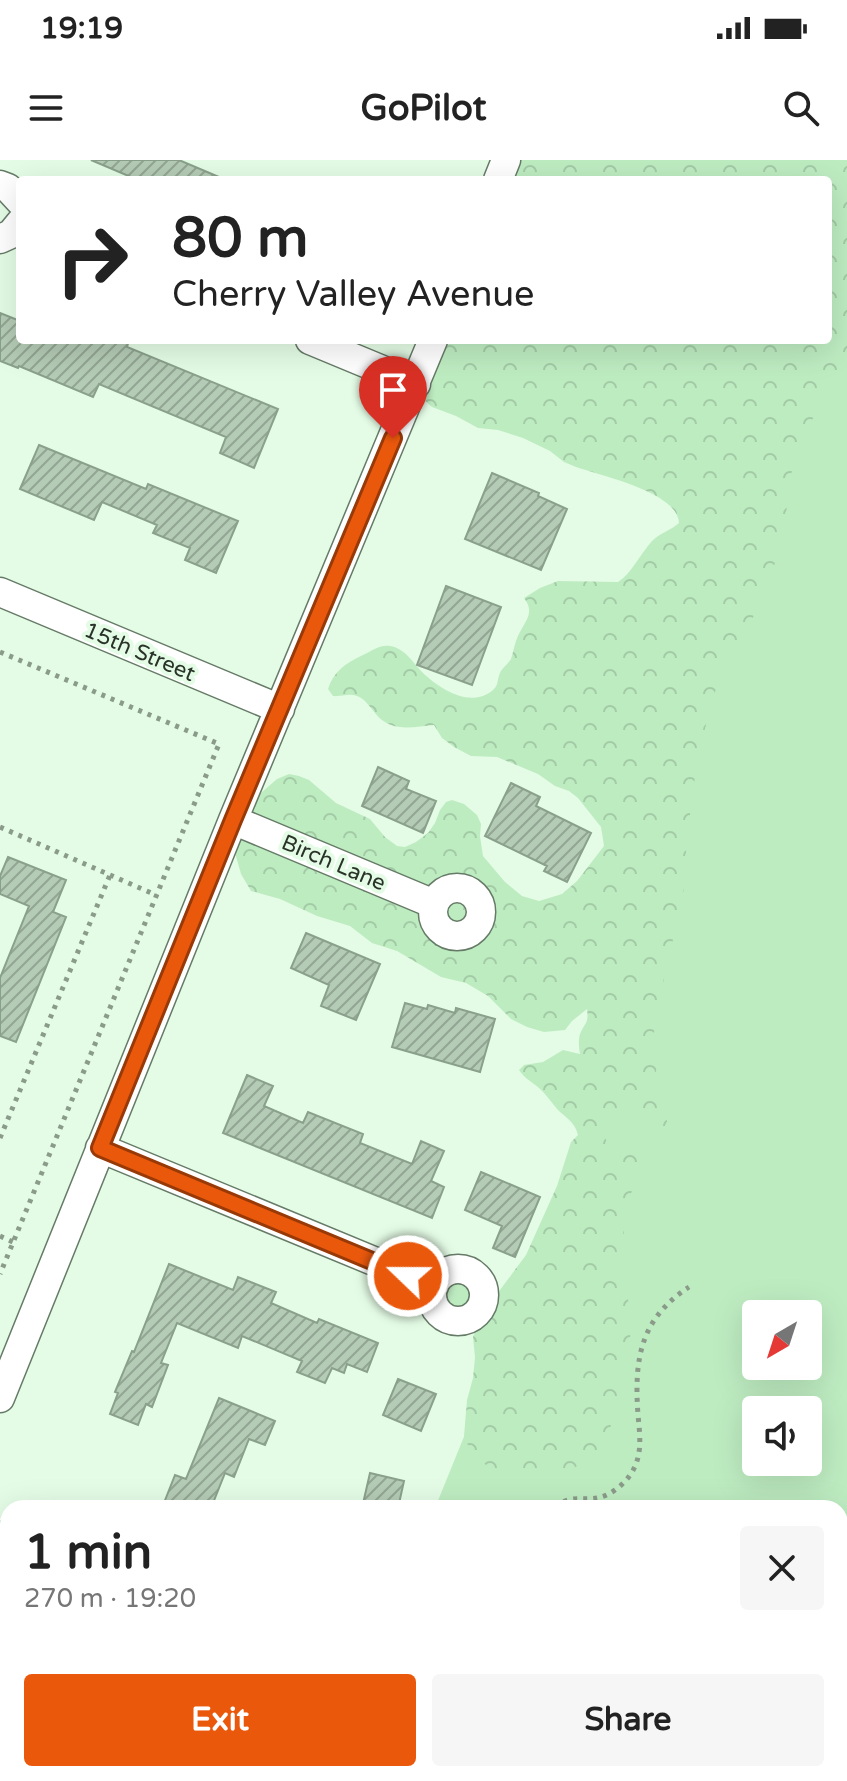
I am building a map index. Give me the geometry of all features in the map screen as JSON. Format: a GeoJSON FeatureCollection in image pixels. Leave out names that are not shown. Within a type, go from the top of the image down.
{"type":"FeatureCollection","features":[{"type":"Feature","properties":{"kind":"street"},"geometry":{"type":"LineString","coordinates":[[0,185],[16,197]]}},
{"type":"Feature","properties":{"kind":"street"},"geometry":{"type":"LineString","coordinates":[[320,344],[416,384]]}},
{"type":"Feature","properties":{"kind":"street"},"geometry":{"type":"LineString","coordinates":[[0,1398],[233,820],[431,344]]}},
{"type":"Feature","properties":{"kind":"street","name":"15th Street"},"geometry":{"type":"LineString","coordinates":[[0,592],[280,709]]}},
{"type":"Feature","properties":{"kind":"street","name":"Birch Lane"},"geometry":{"type":"LineString","coordinates":[[233,820],[434,904]]}},
{"type":"Feature","properties":{"kind":"street"},"geometry":{"type":"LineString","coordinates":[[100,1148],[434,1286]]}},
{"type":"Feature","properties":{"kind":"path"},"geometry":{"type":"LineString","coordinates":[[0,652],[219,744],[0,1274]]}},
{"type":"Feature","properties":{"kind":"path"},"geometry":{"type":"LineString","coordinates":[[0,836],[2,828],[156,895]]}},
{"type":"Feature","properties":{"kind":"path"},"geometry":{"type":"LineString","coordinates":[[0,1138],[110,875]]}},
{"type":"Feature","properties":{"kind":"path"},"geometry":{"type":"LineString","coordinates":[[0,1236],[13,1242]]}},
{"type":"Feature","properties":{"kind":"path"},"geometry":{"type":"LineString","coordinates":[[566,1500],[600,1497],[617,1489],[629,1476],[637,1462],[640,1443],[638,1365],[644,1339],[655,1316],[671,1299],[689,1287]]}},
{"type":"Feature","properties":{"kind":"green space"},"geometry":{"type":"Polygon","coordinates":[[[514,160],[847,160],[847,366],[812,420],[791,474],[783,538],[763,600],[720,674],[698,754],[687,837],[683,899],[653,1038],[657,1067],[655,1092],[665,1111],[665,1130],[660,1133],[644,1131],[626,1110],[612,1116],[605,1129],[607,1143],[613,1150],[622,1153],[640,1149],[649,1152],[649,1159],[622,1210],[622,1277],[631,1311],[630,1342],[621,1360],[618,1402],[607,1438],[589,1459],[567,1472],[529,1478],[503,1474],[486,1465],[470,1450],[464,1436],[475,1357],[473,1337],[482,1314],[526,1255],[557,1186],[571,1142],[578,1135],[570,1120],[519,1070],[524,1065],[543,1062],[563,1050],[580,1054],[579,1036],[587,1020],[587,1009],[565,1030],[544,1032],[527,1027],[511,1019],[488,996],[466,983],[441,977],[397,951],[372,943],[350,926],[251,891],[241,874],[235,853],[251,806],[277,779],[289,774],[309,780],[336,803],[370,819],[397,846],[405,847],[428,833],[446,802],[452,800],[464,804],[477,815],[481,824],[483,856],[522,896],[539,901],[562,894],[577,881],[604,846],[601,827],[569,791],[497,757],[471,756],[442,738],[434,725],[402,727],[388,724],[360,697],[333,696],[328,689],[345,665],[386,646],[404,653],[423,673],[456,695],[475,698],[484,695],[495,688],[501,671],[511,659],[529,614],[524,598],[558,581],[618,582],[628,574],[652,541],[679,523],[675,512],[653,494],[564,462],[550,451],[523,438],[478,428],[432,407],[424,400],[420,390],[443,344],[832,344],[832,176],[507,176],[514,160]]]}},
{"type":"Feature","properties":{"kind":"green space"},"geometry":{"type":"Polygon","coordinates":[[[847,160],[847,1500],[438,1500],[590,1126],[704,510],[825,344],[832,344],[832,176],[847,160]]]}},
{"type":"Feature","properties":{"kind":"green space"},"geometry":{"type":"Polygon","coordinates":[[[458,1274],[474,1280],[480,1296],[474,1312],[458,1318],[442,1312],[436,1296],[442,1280],[458,1274]]]}},
{"type":"Feature","properties":{"kind":"building"},"geometry":{"type":"Polygon","coordinates":[[[91,160],[179,160],[217,176],[129,176],[91,160]]]}},
{"type":"Feature","properties":{"kind":"building"},"geometry":{"type":"Polygon","coordinates":[[[0,313],[16,319],[16,344],[128,344],[127,347],[278,409],[254,468],[220,453],[226,437],[99,384],[93,397],[0,361],[0,313]]]}},
{"type":"Feature","properties":{"kind":"building"},"geometry":{"type":"Polygon","coordinates":[[[39,445],[146,489],[148,484],[238,521],[216,573],[185,560],[190,548],[153,533],[157,525],[102,502],[94,520],[20,489],[39,445]]]}},
{"type":"Feature","properties":{"kind":"building"},"geometry":{"type":"Polygon","coordinates":[[[492,473],[567,509],[541,570],[465,539],[492,473]]]}},
{"type":"Feature","properties":{"kind":"building"},"geometry":{"type":"Polygon","coordinates":[[[446,586],[501,607],[472,685],[417,665],[446,586]]]}},
{"type":"Feature","properties":{"kind":"building"},"geometry":{"type":"Polygon","coordinates":[[[378,767],[409,781],[406,789],[436,801],[423,833],[362,806],[378,767]]]}},
{"type":"Feature","properties":{"kind":"building"},"geometry":{"type":"Polygon","coordinates":[[[511,783],[540,797],[536,806],[591,833],[567,882],[544,871],[547,866],[485,836],[511,783]]]}},
{"type":"Feature","properties":{"kind":"building"},"geometry":{"type":"Polygon","coordinates":[[[8,857],[66,880],[53,912],[66,917],[16,1042],[0,1036],[0,978],[29,906],[0,894],[0,876],[8,857]]]}},
{"type":"Feature","properties":{"kind":"building"},"geometry":{"type":"Polygon","coordinates":[[[306,933],[380,964],[356,1020],[321,1006],[329,985],[291,968],[306,933]]]}},
{"type":"Feature","properties":{"kind":"building"},"geometry":{"type":"Polygon","coordinates":[[[405,1003],[427,1009],[428,1005],[455,1013],[456,1008],[495,1019],[480,1072],[392,1047],[405,1003]]]}},
{"type":"Feature","properties":{"kind":"building"},"geometry":{"type":"Polygon","coordinates":[[[247,1075],[273,1086],[264,1106],[303,1123],[308,1112],[363,1134],[360,1143],[412,1164],[421,1141],[444,1151],[431,1181],[444,1187],[432,1218],[223,1133],[247,1075]]]}},
{"type":"Feature","properties":{"kind":"building"},"geometry":{"type":"Polygon","coordinates":[[[481,1172],[540,1197],[515,1257],[493,1248],[502,1226],[465,1210],[481,1172]]]}},
{"type":"Feature","properties":{"kind":"building"},"geometry":{"type":"Polygon","coordinates":[[[169,1264],[233,1290],[238,1277],[276,1292],[271,1303],[317,1323],[319,1319],[378,1343],[367,1372],[347,1364],[344,1373],[332,1368],[325,1383],[297,1372],[302,1361],[242,1336],[238,1348],[177,1323],[161,1363],[168,1365],[152,1407],[146,1404],[138,1425],[110,1414],[118,1393],[115,1392],[169,1264]]]}},
{"type":"Feature","properties":{"kind":"building"},"geometry":{"type":"Polygon","coordinates":[[[398,1379],[436,1394],[421,1431],[383,1415],[398,1379]]]}},
{"type":"Feature","properties":{"kind":"building"},"geometry":{"type":"Polygon","coordinates":[[[219,1398],[275,1421],[265,1445],[249,1439],[234,1477],[225,1473],[214,1500],[165,1500],[175,1475],[186,1479],[219,1398]]]}},
{"type":"Feature","properties":{"kind":"building"},"geometry":{"type":"Polygon","coordinates":[[[370,1473],[404,1481],[400,1500],[364,1500],[370,1473]]]}},
{"type":"Feature","properties":{"kind":"route"},"geometry":{"type":"LineString","coordinates":[[393,438],[100,1148],[408,1276]]}}]}
